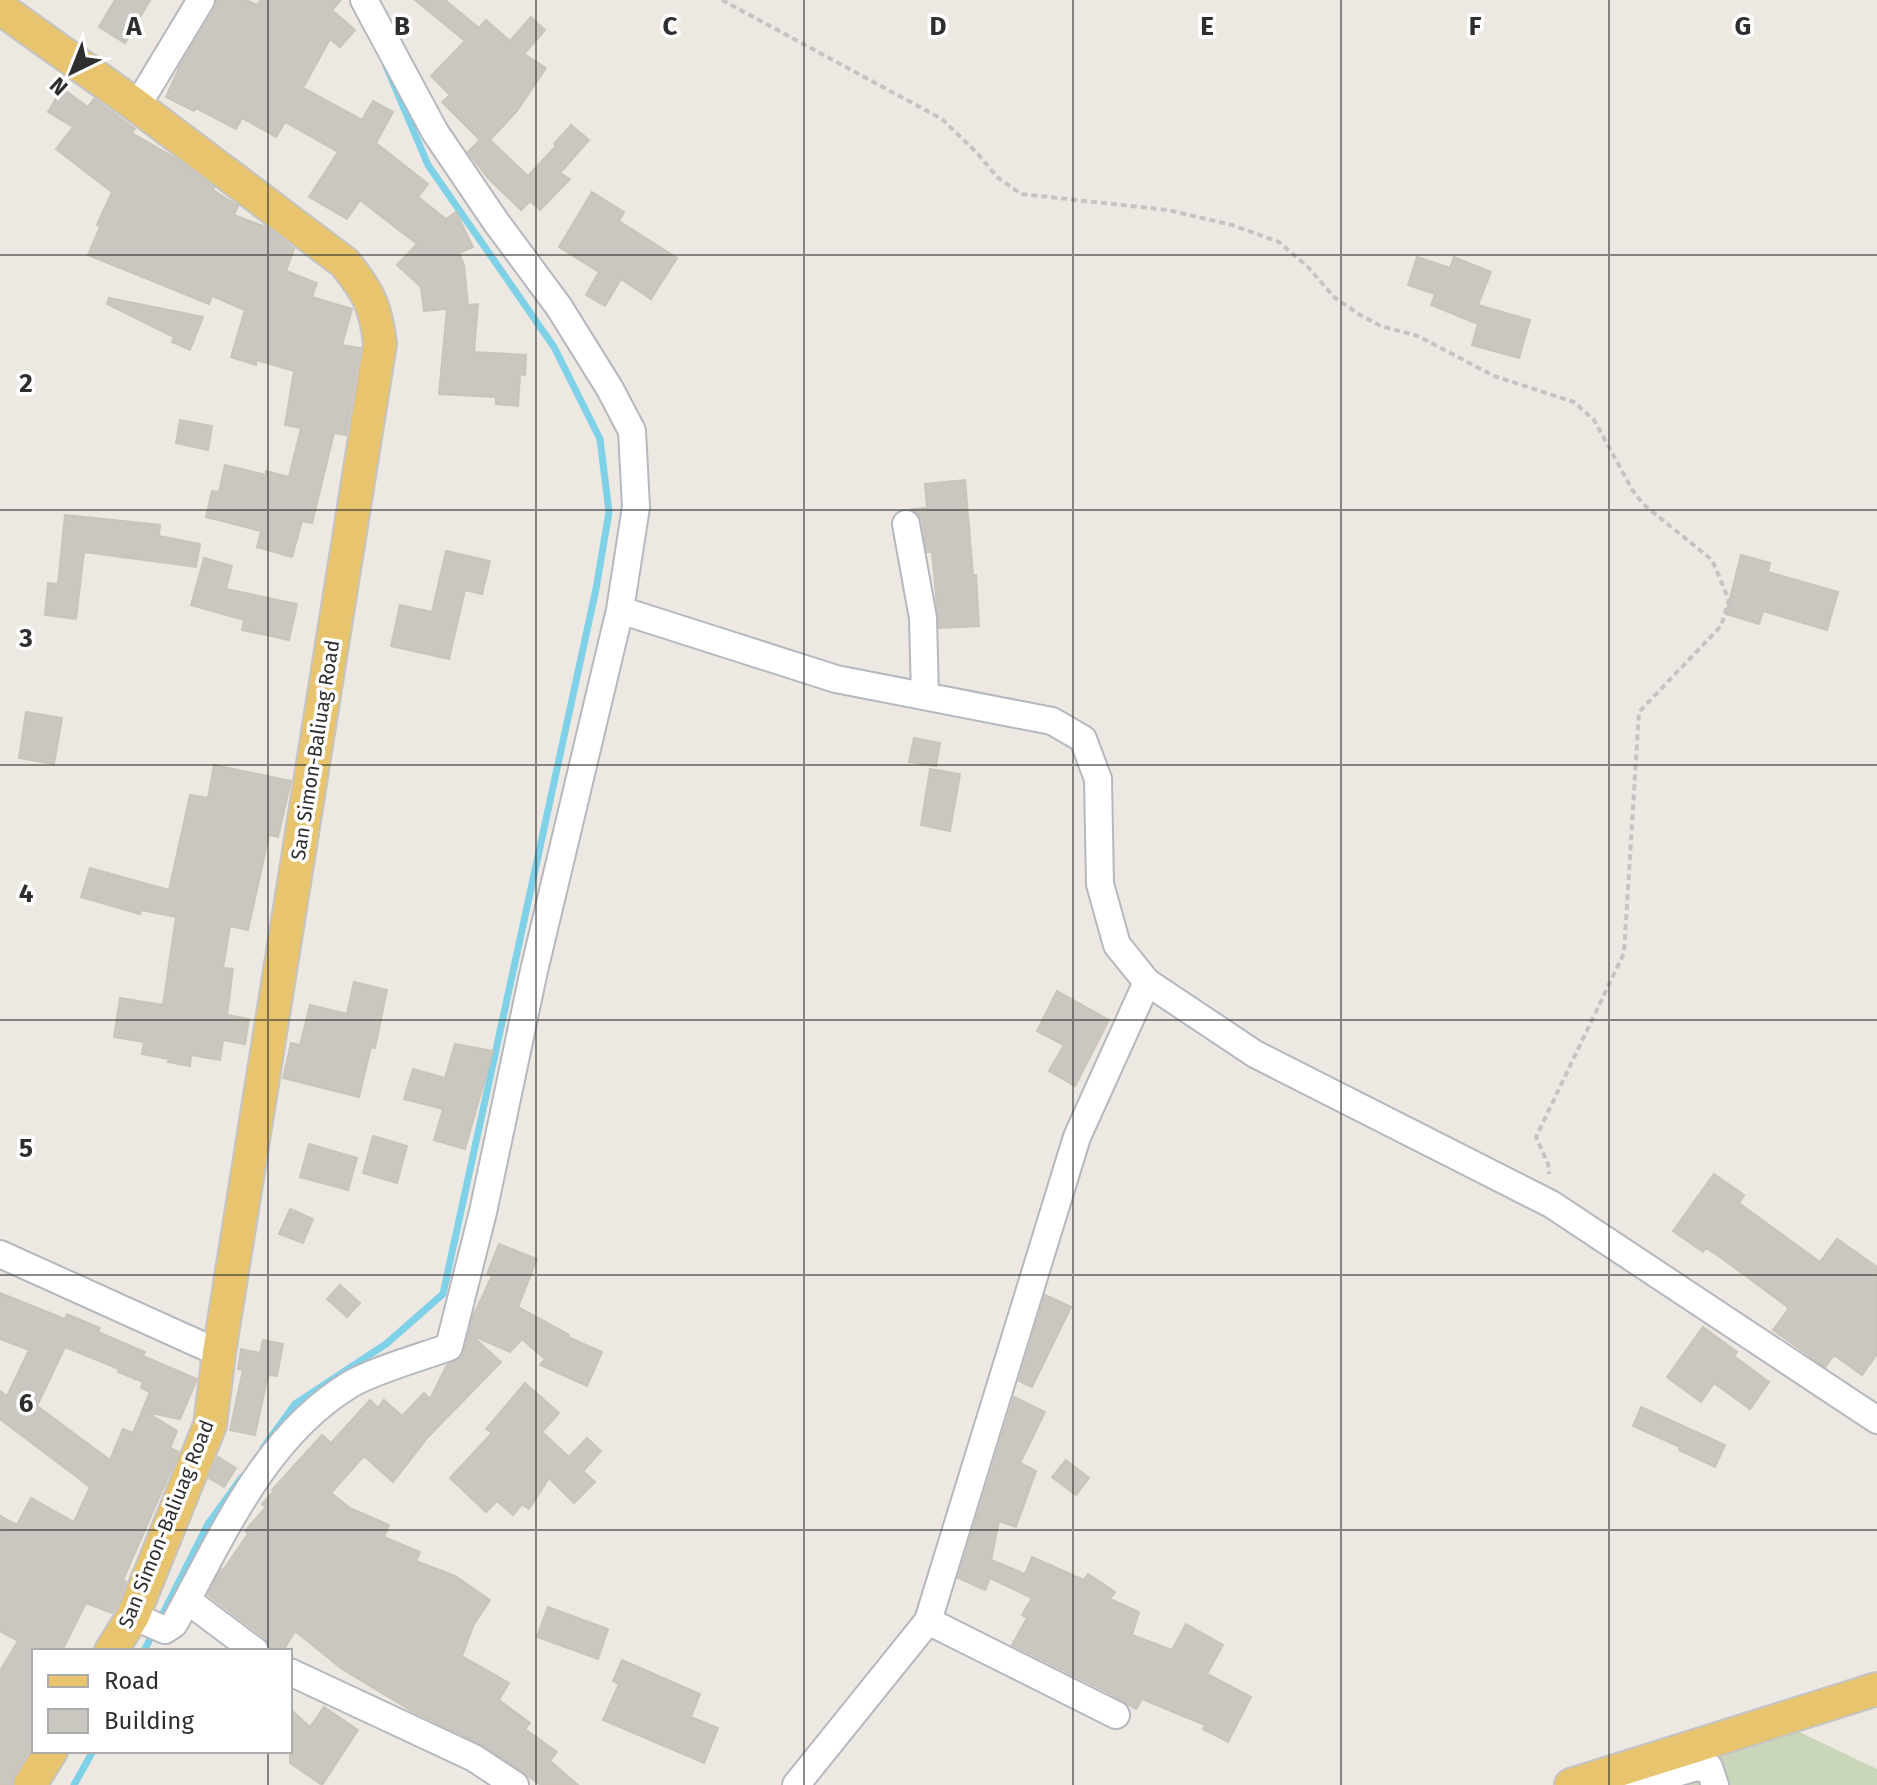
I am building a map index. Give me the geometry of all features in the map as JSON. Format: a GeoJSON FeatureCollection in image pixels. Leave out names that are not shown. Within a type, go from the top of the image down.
{"type":"FeatureCollection","features":[{"type":"Feature","properties":{"kind":"main road","name":"San Simon-Baliuag Road"},"geometry":{"type":"LineString","coordinates":[[0,8],[137,106],[345,263],[364,287],[377,317],[380,344],[210,1425],[133,1616],[112,1649]]}},
{"type":"Feature","properties":{"kind":"main road"},"geometry":{"type":"LineString","coordinates":[[1571,1785],[1877,1689]]}},
{"type":"Feature","properties":{"kind":"main road"},"geometry":{"type":"LineString","coordinates":[[30,1785],[50,1753]]}},
{"type":"Feature","properties":{"kind":"street"},"geometry":{"type":"LineString","coordinates":[[137,106],[201,0]]}},
{"type":"Feature","properties":{"kind":"street"},"geometry":{"type":"LineString","coordinates":[[133,1616],[165,1630],[174,1624],[245,1494],[301,1422],[353,1383],[449,1347],[620,610],[636,507],[632,431],[610,389],[559,307],[435,132],[364,0]]}},
{"type":"Feature","properties":{"kind":"street"},"geometry":{"type":"LineString","coordinates":[[906,524],[923,618],[925,696]]}},
{"type":"Feature","properties":{"kind":"street"},"geometry":{"type":"LineString","coordinates":[[620,610],[836,679],[1052,721],[1083,739],[1098,779],[1100,884],[1117,945],[1147,982],[1255,1054],[1551,1204],[1877,1420]]}},
{"type":"Feature","properties":{"kind":"street"},"geometry":{"type":"LineString","coordinates":[[796,1785],[928,1621],[1077,1137],[1147,982]]}},
{"type":"Feature","properties":{"kind":"street"},"geometry":{"type":"LineString","coordinates":[[0,1254],[219,1353]]}},
{"type":"Feature","properties":{"kind":"street"},"geometry":{"type":"LineString","coordinates":[[187,1600],[252,1649]]}},
{"type":"Feature","properties":{"kind":"street"},"geometry":{"type":"LineString","coordinates":[[928,1621],[1116,1715]]}},
{"type":"Feature","properties":{"kind":"street"},"geometry":{"type":"LineString","coordinates":[[292,1673],[474,1758],[515,1785]]}},
{"type":"Feature","properties":{"kind":"street"},"geometry":{"type":"LineString","coordinates":[[1636,1785],[1693,1768],[1709,1767],[1715,1785]]}},
{"type":"Feature","properties":{"kind":"path"},"geometry":{"type":"LineString","coordinates":[[722,0],[942,119],[997,177],[1021,194],[1168,210],[1244,229],[1279,242],[1308,267],[1334,297],[1360,315],[1381,326],[1418,336],[1494,376],[1574,402],[1594,420],[1643,504],[1712,560],[1729,600],[1721,626],[1639,712],[1624,953],[1536,1137],[1548,1164],[1551,1204]]}},
{"type":"Feature","properties":{"kind":"green space"},"geometry":{"type":"Polygon","coordinates":[[[1791,1728],[1877,1769],[1877,1785],[1612,1785],[1791,1728]]]}},
{"type":"Feature","properties":{"kind":"building"},"geometry":{"type":"Polygon","coordinates":[[[115,0],[150,0],[125,43],[99,27],[115,0]]]}},
{"type":"Feature","properties":{"kind":"building"},"geometry":{"type":"Polygon","coordinates":[[[217,0],[246,0],[257,5],[261,0],[341,0],[332,10],[355,30],[340,47],[330,39],[303,88],[362,120],[373,101],[393,112],[376,143],[428,184],[418,197],[446,219],[456,212],[473,247],[459,253],[464,265],[468,305],[478,304],[474,352],[526,355],[525,375],[520,374],[518,406],[496,404],[496,397],[439,394],[447,309],[424,311],[421,287],[397,265],[417,244],[360,200],[347,219],[309,197],[338,152],[285,122],[276,137],[242,118],[236,129],[196,108],[194,111],[166,97],[217,0]]]}},
{"type":"Feature","properties":{"kind":"building"},"geometry":{"type":"Polygon","coordinates":[[[415,0],[445,0],[479,28],[486,20],[510,41],[531,17],[545,30],[524,54],[546,68],[517,111],[490,140],[528,176],[571,125],[589,140],[560,173],[570,179],[540,210],[530,201],[521,210],[488,178],[468,152],[480,140],[442,102],[450,95],[431,76],[465,41],[415,0]]]}},
{"type":"Feature","properties":{"kind":"building"},"geometry":{"type":"Polygon","coordinates":[[[62,88],[88,107],[94,99],[135,129],[132,133],[175,158],[213,190],[238,206],[234,215],[266,227],[294,249],[286,271],[317,283],[312,297],[352,309],[342,345],[360,348],[346,435],[334,433],[312,523],[302,521],[292,557],[257,547],[261,531],[206,517],[212,491],[219,492],[225,465],[289,477],[301,428],[285,425],[294,371],[257,360],[256,365],[231,357],[245,310],[212,296],[209,304],[88,255],[112,192],[56,149],[73,127],[48,112],[62,88]]]}},
{"type":"Feature","properties":{"kind":"building"},"geometry":{"type":"Polygon","coordinates":[[[592,192],[624,212],[619,221],[677,258],[651,299],[621,279],[605,306],[586,295],[599,272],[559,247],[592,192]]]}},
{"type":"Feature","properties":{"kind":"building"},"geometry":{"type":"Polygon","coordinates":[[[1417,257],[1450,268],[1454,257],[1491,272],[1478,305],[1530,320],[1519,358],[1472,345],[1478,324],[1431,305],[1435,294],[1408,285],[1417,257]]]}},
{"type":"Feature","properties":{"kind":"building"},"geometry":{"type":"Polygon","coordinates":[[[109,298],[203,317],[190,350],[172,342],[174,337],[107,304],[109,298]]]}},
{"type":"Feature","properties":{"kind":"building"},"geometry":{"type":"Polygon","coordinates":[[[180,420],[212,426],[208,450],[176,443],[180,420]]]}},
{"type":"Feature","properties":{"kind":"building"},"geometry":{"type":"Polygon","coordinates":[[[965,480],[979,626],[939,628],[932,552],[927,552],[922,520],[912,509],[927,508],[925,484],[965,480]]]}},
{"type":"Feature","properties":{"kind":"building"},"geometry":{"type":"Polygon","coordinates":[[[65,515],[160,525],[159,536],[200,544],[196,567],[84,552],[76,619],[45,615],[48,583],[58,584],[65,515]]]}},
{"type":"Feature","properties":{"kind":"building"},"geometry":{"type":"Polygon","coordinates":[[[446,551],[490,561],[482,594],[465,590],[449,659],[391,646],[400,605],[432,612],[446,551]]]}},
{"type":"Feature","properties":{"kind":"building"},"geometry":{"type":"Polygon","coordinates":[[[1741,555],[1770,563],[1768,572],[1838,592],[1827,630],[1763,611],[1759,624],[1726,614],[1741,555]]]}},
{"type":"Feature","properties":{"kind":"building"},"geometry":{"type":"Polygon","coordinates":[[[204,558],[232,566],[226,589],[297,604],[289,640],[242,630],[244,620],[191,605],[204,558]]]}},
{"type":"Feature","properties":{"kind":"building"},"geometry":{"type":"Polygon","coordinates":[[[26,712],[62,718],[54,764],[19,758],[26,712]]]}},
{"type":"Feature","properties":{"kind":"building"},"geometry":{"type":"Polygon","coordinates":[[[914,738],[940,743],[936,766],[909,762],[914,738]]]}},
{"type":"Feature","properties":{"kind":"building"},"geometry":{"type":"Polygon","coordinates":[[[214,765],[291,781],[278,837],[269,835],[248,930],[230,926],[223,968],[233,969],[227,1015],[249,1019],[245,1044],[223,1040],[220,1060],[191,1055],[190,1066],[142,1054],[144,1042],[114,1037],[120,998],[163,1005],[176,917],[141,910],[140,914],[81,897],[90,868],[169,890],[190,795],[208,798],[214,765]]]}},
{"type":"Feature","properties":{"kind":"building"},"geometry":{"type":"Polygon","coordinates":[[[930,769],[960,774],[950,831],[921,825],[930,769]]]}},
{"type":"Feature","properties":{"kind":"building"},"geometry":{"type":"Polygon","coordinates":[[[354,982],[387,990],[375,1048],[371,1047],[359,1097],[283,1078],[291,1043],[300,1045],[310,1005],[347,1014],[354,982]]]}},
{"type":"Feature","properties":{"kind":"building"},"geometry":{"type":"Polygon","coordinates":[[[1057,991],[1109,1020],[1075,1086],[1049,1071],[1064,1045],[1037,1031],[1057,991]]]}},
{"type":"Feature","properties":{"kind":"building"},"geometry":{"type":"Polygon","coordinates":[[[455,1044],[493,1051],[465,1149],[434,1140],[443,1109],[404,1099],[413,1069],[445,1078],[455,1044]]]}},
{"type":"Feature","properties":{"kind":"building"},"geometry":{"type":"Polygon","coordinates":[[[373,1136],[407,1146],[397,1183],[363,1173],[373,1136]]]}},
{"type":"Feature","properties":{"kind":"building"},"geometry":{"type":"Polygon","coordinates":[[[309,1144],[357,1158],[348,1190],[300,1177],[309,1144]]]}},
{"type":"Feature","properties":{"kind":"building"},"geometry":{"type":"Polygon","coordinates":[[[1714,1174],[1744,1195],[1739,1203],[1820,1262],[1837,1239],[1877,1267],[1877,1354],[1862,1375],[1834,1355],[1825,1367],[1773,1330],[1789,1308],[1720,1257],[1706,1248],[1703,1252],[1673,1231],[1714,1174]]]}},
{"type":"Feature","properties":{"kind":"building"},"geometry":{"type":"Polygon","coordinates":[[[290,1209],[313,1219],[303,1243],[279,1234],[290,1209]]]}},
{"type":"Feature","properties":{"kind":"building"},"geometry":{"type":"Polygon","coordinates":[[[499,1244],[537,1259],[518,1307],[568,1337],[602,1352],[587,1386],[540,1365],[545,1359],[522,1339],[510,1352],[471,1335],[501,1362],[428,1437],[393,1482],[364,1456],[331,1493],[350,1508],[389,1525],[384,1537],[420,1552],[416,1561],[455,1576],[490,1600],[474,1624],[462,1656],[509,1683],[499,1700],[530,1723],[525,1729],[557,1752],[550,1761],[578,1785],[541,1785],[483,1745],[412,1711],[342,1669],[295,1631],[284,1649],[270,1649],[265,1638],[208,1595],[221,1569],[248,1534],[245,1531],[266,1507],[262,1504],[322,1435],[331,1443],[370,1400],[378,1408],[384,1400],[402,1416],[424,1393],[430,1399],[447,1365],[464,1352],[473,1316],[492,1276],[487,1274],[499,1244]]]}},
{"type":"Feature","properties":{"kind":"building"},"geometry":{"type":"Polygon","coordinates":[[[340,1285],[360,1303],[347,1317],[327,1299],[340,1285]]]}},
{"type":"Feature","properties":{"kind":"building"},"geometry":{"type":"Polygon","coordinates":[[[0,1293],[65,1319],[67,1314],[100,1328],[98,1332],[145,1352],[143,1356],[197,1379],[180,1419],[146,1412],[177,1431],[170,1448],[179,1452],[123,1580],[126,1582],[112,1613],[86,1603],[63,1649],[32,1649],[32,1745],[11,1785],[0,1785],[0,1671],[18,1641],[0,1631],[0,1516],[17,1525],[31,1498],[74,1522],[90,1487],[0,1419],[0,1391],[7,1396],[29,1350],[0,1339],[0,1293]],[[65,1347],[37,1406],[110,1460],[123,1429],[133,1433],[150,1392],[141,1388],[143,1382],[118,1372],[119,1369],[65,1347]]]}},
{"type":"Feature","properties":{"kind":"building"},"geometry":{"type":"Polygon","coordinates":[[[1045,1295],[1071,1307],[1032,1387],[1019,1381],[1045,1295]]]}},
{"type":"Feature","properties":{"kind":"building"},"geometry":{"type":"Polygon","coordinates":[[[1703,1327],[1737,1352],[1734,1356],[1769,1382],[1750,1409],[1714,1383],[1701,1402],[1667,1377],[1703,1327]]]}},
{"type":"Feature","properties":{"kind":"building"},"geometry":{"type":"Polygon","coordinates":[[[263,1340],[283,1344],[277,1376],[268,1375],[255,1435],[230,1430],[243,1370],[238,1369],[241,1349],[260,1353],[263,1340]]]}},
{"type":"Feature","properties":{"kind":"building"},"geometry":{"type":"Polygon","coordinates":[[[525,1383],[559,1413],[542,1432],[569,1457],[587,1438],[601,1451],[583,1471],[595,1482],[574,1503],[549,1478],[529,1509],[522,1504],[513,1515],[497,1501],[486,1512],[450,1478],[492,1433],[486,1429],[525,1383]]]}},
{"type":"Feature","properties":{"kind":"building"},"geometry":{"type":"Polygon","coordinates":[[[1014,1397],[1045,1412],[1020,1463],[1036,1471],[1016,1527],[999,1521],[991,1560],[1025,1574],[1032,1557],[1084,1580],[1088,1574],[1115,1592],[1110,1599],[1139,1612],[1132,1635],[1172,1650],[1186,1624],[1223,1645],[1207,1674],[1251,1697],[1228,1742],[1203,1729],[1205,1725],[1142,1699],[1136,1709],[1012,1645],[1027,1618],[1022,1615],[1032,1598],[990,1578],[985,1590],[958,1578],[1014,1397]]]}},
{"type":"Feature","properties":{"kind":"building"},"geometry":{"type":"Polygon","coordinates":[[[1641,1407],[1725,1445],[1715,1467],[1633,1426],[1641,1407]]]}},
{"type":"Feature","properties":{"kind":"building"},"geometry":{"type":"Polygon","coordinates":[[[218,1457],[236,1468],[224,1487],[209,1478],[218,1457]]]}},
{"type":"Feature","properties":{"kind":"building"},"geometry":{"type":"Polygon","coordinates":[[[1066,1460],[1089,1478],[1076,1495],[1052,1477],[1066,1460]]]}},
{"type":"Feature","properties":{"kind":"building"},"geometry":{"type":"Polygon","coordinates":[[[548,1607],[608,1629],[598,1659],[537,1637],[548,1607]]]}},
{"type":"Feature","properties":{"kind":"building"},"geometry":{"type":"Polygon","coordinates":[[[622,1660],[700,1694],[691,1717],[718,1728],[704,1763],[603,1720],[619,1684],[613,1681],[622,1660]]]}},
{"type":"Feature","properties":{"kind":"building"},"geometry":{"type":"Polygon","coordinates":[[[324,1707],[358,1730],[322,1785],[290,1763],[292,1711],[310,1727],[324,1707]]]}},
{"type":"Feature","properties":{"kind":"waterway"},"geometry":{"type":"LineString","coordinates":[[263,1448],[295,1404],[386,1344],[443,1294],[596,589],[609,512],[600,439],[554,347],[428,165],[386,66]]}},
{"type":"Feature","properties":{"kind":"waterway"},"geometry":{"type":"LineString","coordinates":[[145,1649],[208,1524],[242,1477]]}},
{"type":"Feature","properties":{"kind":"waterway"},"geometry":{"type":"LineString","coordinates":[[74,1785],[92,1753]]}}]}
